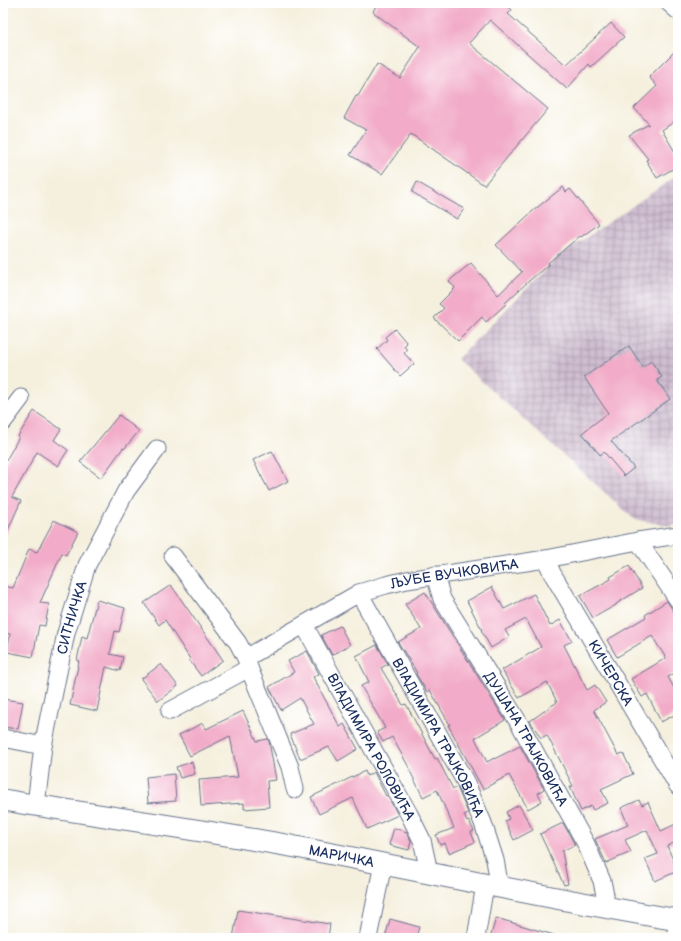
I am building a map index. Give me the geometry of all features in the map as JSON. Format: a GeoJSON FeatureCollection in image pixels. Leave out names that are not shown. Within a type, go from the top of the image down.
{"type":"FeatureCollection","features":[{"type":"Feature","properties":{"kind":"street"},"geometry":{"type":"LineString","coordinates":[[3,422],[21,398]]}},
{"type":"Feature","properties":{"kind":"street","name":"СИТНИЧКА"},"geometry":{"type":"LineString","coordinates":[[36,805],[43,746],[66,633],[87,565],[126,491],[157,449]]}},
{"type":"Feature","properties":{"kind":"street","name":"ЉУБЕ ВУЧКОВИЋА"},"geometry":{"type":"LineString","coordinates":[[170,710],[247,663],[304,624],[359,593],[386,585],[436,575],[546,559],[638,541],[678,535]]}},
{"type":"Feature","properties":{"kind":"street"},"geometry":{"type":"LineString","coordinates":[[638,541],[678,600]]}},
{"type":"Feature","properties":{"kind":"street"},"geometry":{"type":"LineString","coordinates":[[173,556],[238,643],[290,767],[296,788]]}},
{"type":"Feature","properties":{"kind":"street","name":"КИЧЕРСКА"},"geometry":{"type":"LineString","coordinates":[[546,559],[552,573],[678,786]]}},
{"type":"Feature","properties":{"kind":"street","name":"ДУШАНА ТРАЈКОВИЋА"},"geometry":{"type":"LineString","coordinates":[[436,575],[439,592],[442,599],[519,723],[586,844],[602,882],[605,908]]}},
{"type":"Feature","properties":{"kind":"street","name":"ВЛАДИМИРА ТРАЈКОВИЋА"},"geometry":{"type":"LineString","coordinates":[[359,593],[466,783],[483,823],[495,860],[492,887],[476,938]]}},
{"type":"Feature","properties":{"kind":"street","name":"ВЛАДИМИРА РОЛОВИЋА"},"geometry":{"type":"LineString","coordinates":[[304,624],[409,814],[422,840],[429,872]]}},
{"type":"Feature","properties":{"kind":"street"},"geometry":{"type":"LineString","coordinates":[[3,738],[43,746]]}},
{"type":"Feature","properties":{"kind":"street","name":"МАРИЧКА"},"geometry":{"type":"LineString","coordinates":[[3,800],[294,847],[429,872],[492,887],[678,920]]}},
{"type":"Feature","properties":{"kind":"street"},"geometry":{"type":"LineString","coordinates":[[368,938],[383,864]]}},
{"type":"Feature","properties":{"kind":"street"},"geometry":{"type":"LineString","coordinates":[[674,938],[678,927]]}},
{"type":"Feature","properties":{"kind":"shaded area"},"geometry":{"type":"Polygon","coordinates":[[[678,175],[678,524],[669,526],[634,519],[457,359],[559,256],[678,175]]]}},
{"type":"Feature","properties":{"kind":"building"},"geometry":{"type":"Polygon","coordinates":[[[377,3],[504,3],[512,10],[508,14],[566,65],[611,23],[624,37],[591,67],[589,64],[567,89],[490,20],[469,43],[548,109],[484,185],[411,134],[382,174],[350,155],[366,130],[344,118],[356,96],[358,96],[377,64],[400,78],[420,47],[373,12],[377,3]]]}},
{"type":"Feature","properties":{"kind":"building"},"geometry":{"type":"Polygon","coordinates":[[[678,48],[678,119],[662,130],[678,157],[678,166],[657,178],[646,160],[648,159],[629,135],[649,124],[634,108],[657,86],[649,77],[678,48]]]}},
{"type":"Feature","properties":{"kind":"building"},"geometry":{"type":"Polygon","coordinates":[[[417,182],[464,209],[457,219],[412,192],[417,182]]]}},
{"type":"Feature","properties":{"kind":"building"},"geometry":{"type":"Polygon","coordinates":[[[563,187],[566,192],[570,189],[599,224],[581,237],[580,236],[548,263],[549,264],[486,322],[482,317],[458,341],[434,318],[444,308],[439,304],[455,288],[449,281],[471,263],[498,295],[522,272],[496,245],[534,210],[563,187]]]}},
{"type":"Feature","properties":{"kind":"building"},"geometry":{"type":"Polygon","coordinates":[[[395,329],[407,343],[404,346],[407,350],[404,353],[414,364],[400,376],[377,349],[387,340],[385,337],[395,329]]]}},
{"type":"Feature","properties":{"kind":"building"},"geometry":{"type":"Polygon","coordinates":[[[629,346],[643,367],[651,361],[662,377],[657,380],[670,399],[611,441],[634,468],[624,476],[604,452],[600,455],[582,433],[608,413],[584,377],[629,346]]]}},
{"type":"Feature","properties":{"kind":"building"},"geometry":{"type":"Polygon","coordinates":[[[34,411],[61,429],[54,440],[68,450],[58,466],[37,452],[12,497],[21,501],[3,541],[3,466],[19,437],[18,436],[34,411]]]}},
{"type":"Feature","properties":{"kind":"building"},"geometry":{"type":"Polygon","coordinates":[[[119,415],[139,431],[124,449],[123,448],[101,478],[80,462],[119,415]]]}},
{"type":"Feature","properties":{"kind":"building"},"geometry":{"type":"Polygon","coordinates":[[[272,451],[288,481],[269,491],[253,460],[272,451]]]}},
{"type":"Feature","properties":{"kind":"building"},"geometry":{"type":"Polygon","coordinates":[[[54,520],[78,532],[66,555],[62,553],[40,603],[49,604],[45,626],[39,625],[33,657],[7,652],[10,634],[3,633],[3,586],[13,588],[29,549],[37,552],[54,520]]]}},
{"type":"Feature","properties":{"kind":"building"},"geometry":{"type":"Polygon","coordinates":[[[629,566],[642,588],[593,618],[580,596],[611,579],[610,577],[629,566]]]}},
{"type":"Feature","properties":{"kind":"building"},"geometry":{"type":"Polygon","coordinates":[[[171,585],[223,660],[201,676],[189,660],[190,659],[165,620],[159,625],[144,603],[171,585]]]}},
{"type":"Feature","properties":{"kind":"building"},"geometry":{"type":"Polygon","coordinates":[[[492,587],[504,609],[534,594],[550,626],[560,620],[572,641],[564,645],[587,690],[595,685],[606,702],[594,710],[618,755],[623,753],[633,774],[601,789],[608,803],[593,810],[591,806],[581,811],[570,787],[573,786],[547,735],[541,738],[530,721],[557,702],[547,682],[519,698],[502,670],[541,647],[526,619],[505,630],[509,637],[491,648],[467,601],[492,587]]]}},
{"type":"Feature","properties":{"kind":"building"},"geometry":{"type":"Polygon","coordinates":[[[425,592],[505,720],[475,738],[487,762],[520,746],[544,789],[538,793],[542,801],[528,809],[509,775],[483,789],[430,690],[427,692],[398,642],[421,629],[405,604],[425,592]]]}},
{"type":"Feature","properties":{"kind":"building"},"geometry":{"type":"Polygon","coordinates":[[[97,600],[125,608],[119,632],[115,631],[110,654],[123,657],[120,671],[106,667],[97,711],[70,705],[79,661],[77,661],[82,636],[87,638],[97,600]]]}},
{"type":"Feature","properties":{"kind":"building"},"geometry":{"type":"Polygon","coordinates":[[[667,601],[678,618],[678,679],[675,673],[668,677],[678,695],[678,713],[661,722],[647,694],[642,697],[631,679],[666,658],[652,636],[617,657],[607,640],[646,617],[645,615],[667,601]]]}},
{"type":"Feature","properties":{"kind":"building"},"geometry":{"type":"Polygon","coordinates":[[[340,626],[350,645],[332,655],[321,635],[340,626]]]}},
{"type":"Feature","properties":{"kind":"building"},"geometry":{"type":"Polygon","coordinates":[[[377,645],[388,664],[381,668],[403,705],[406,704],[435,759],[437,758],[453,789],[457,787],[468,813],[464,815],[474,831],[471,832],[475,842],[449,853],[445,843],[440,845],[436,835],[454,828],[437,790],[423,797],[411,771],[392,737],[383,742],[377,732],[385,728],[361,686],[369,682],[356,656],[377,645]]]}},
{"type":"Feature","properties":{"kind":"building"},"geometry":{"type":"Polygon","coordinates":[[[307,651],[319,674],[313,677],[340,727],[344,724],[358,749],[338,761],[329,747],[300,759],[290,734],[314,724],[300,698],[281,710],[269,687],[294,672],[288,661],[307,651]]]}},
{"type":"Feature","properties":{"kind":"building"},"geometry":{"type":"Polygon","coordinates":[[[161,664],[178,686],[158,701],[141,679],[161,664]]]}},
{"type":"Feature","properties":{"kind":"building"},"geometry":{"type":"Polygon","coordinates":[[[3,699],[23,702],[18,729],[3,727],[3,699]]]}},
{"type":"Feature","properties":{"kind":"building"},"geometry":{"type":"Polygon","coordinates":[[[243,711],[257,741],[268,739],[269,741],[276,780],[267,781],[269,807],[244,809],[244,803],[201,806],[199,780],[238,777],[230,736],[190,756],[179,735],[203,723],[206,729],[243,711]]]}},
{"type":"Feature","properties":{"kind":"building"},"geometry":{"type":"Polygon","coordinates":[[[192,762],[195,774],[180,778],[176,767],[192,762]]]}},
{"type":"Feature","properties":{"kind":"building"},"geometry":{"type":"Polygon","coordinates":[[[365,771],[367,776],[374,772],[386,796],[387,795],[398,815],[367,829],[353,798],[319,814],[311,797],[365,771]]]}},
{"type":"Feature","properties":{"kind":"building"},"geometry":{"type":"Polygon","coordinates":[[[174,774],[176,801],[148,803],[146,777],[174,774]]]}},
{"type":"Feature","properties":{"kind":"building"},"geometry":{"type":"Polygon","coordinates":[[[639,800],[642,805],[648,802],[661,831],[678,823],[678,841],[667,846],[678,871],[655,881],[645,859],[658,854],[647,830],[625,840],[631,852],[606,863],[595,839],[628,825],[621,808],[639,800]]]}},
{"type":"Feature","properties":{"kind":"building"},"geometry":{"type":"Polygon","coordinates":[[[519,805],[533,830],[514,840],[505,821],[509,819],[506,812],[519,805]]]}},
{"type":"Feature","properties":{"kind":"building"},"geometry":{"type":"Polygon","coordinates":[[[563,823],[575,845],[562,851],[568,884],[564,885],[540,834],[563,823]]]}},
{"type":"Feature","properties":{"kind":"building"},"geometry":{"type":"Polygon","coordinates":[[[394,828],[407,832],[411,841],[409,850],[389,845],[394,828]]]}},
{"type":"Feature","properties":{"kind":"building"},"geometry":{"type":"Polygon","coordinates":[[[238,910],[330,924],[328,938],[233,938],[238,910]]]}},
{"type":"Feature","properties":{"kind":"building"},"geometry":{"type":"Polygon","coordinates":[[[496,918],[554,935],[554,938],[490,938],[496,918]]]}},
{"type":"Feature","properties":{"kind":"building"},"geometry":{"type":"Polygon","coordinates":[[[390,919],[419,927],[416,938],[385,938],[390,919]]]}}]}
